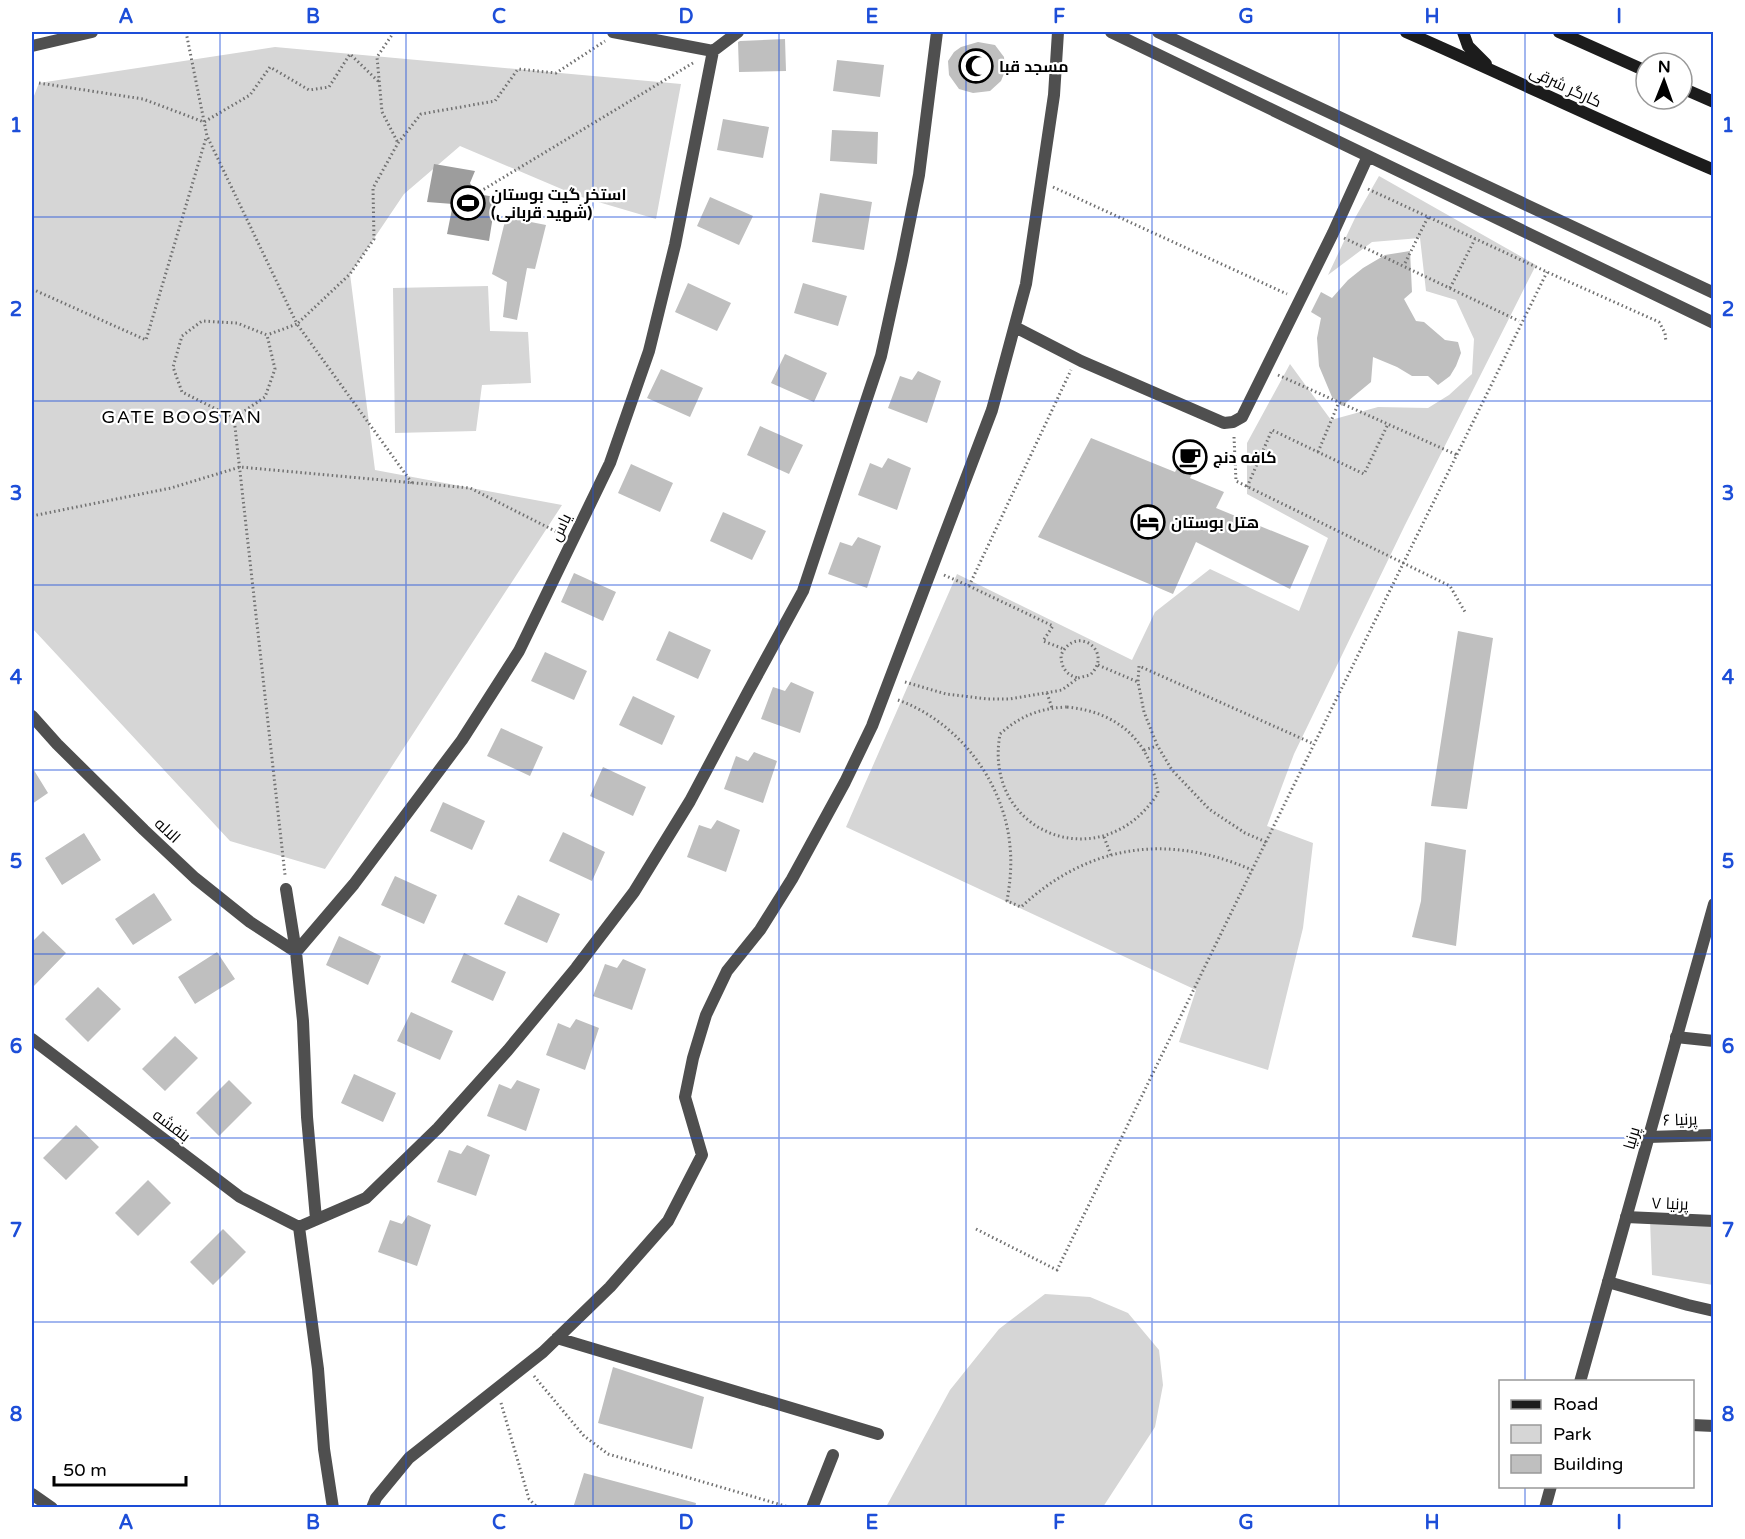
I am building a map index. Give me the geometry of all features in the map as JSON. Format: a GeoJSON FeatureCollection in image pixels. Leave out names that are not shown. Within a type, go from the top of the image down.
{"type":"FeatureCollection","features":[{"type":"Feature","properties":{"kind":"main road","name":"کارگر شرقی"},"geometry":{"type":"LineString","coordinates":[[1406,32],[1713,170]]}},
{"type":"Feature","properties":{"kind":"main road"},"geometry":{"type":"LineString","coordinates":[[1463,32],[1468,46],[1490,68]]}},
{"type":"Feature","properties":{"kind":"main road"},"geometry":{"type":"LineString","coordinates":[[1559,32],[1634,66]]}},
{"type":"Feature","properties":{"kind":"main road"},"geometry":{"type":"LineString","coordinates":[[1694,93],[1713,102]]}},
{"type":"Feature","properties":{"kind":"street"},"geometry":{"type":"LineString","coordinates":[[32,46],[92,32]]}},
{"type":"Feature","properties":{"kind":"street"},"geometry":{"type":"LineString","coordinates":[[614,32],[713,51],[738,32]]}},
{"type":"Feature","properties":{"kind":"street"},"geometry":{"type":"LineString","coordinates":[[333,1508],[324,1449],[318,1369],[299,1227],[366,1198],[438,1128],[508,1050],[591,949],[634,892],[690,801],[803,591],[881,356],[919,175],[937,32]]}},
{"type":"Feature","properties":{"kind":"street"},"geometry":{"type":"LineString","coordinates":[[372,1508],[376,1498],[409,1458],[526,1365],[609,1287],[668,1221],[702,1155],[685,1097],[693,1058],[706,1015],[727,971],[760,930],[819,832],[872,726],[992,410],[1026,284],[1054,95],[1058,32]]}},
{"type":"Feature","properties":{"kind":"street"},"geometry":{"type":"LineString","coordinates":[[1111,32],[1713,323]]}},
{"type":"Feature","properties":{"kind":"street"},"geometry":{"type":"LineString","coordinates":[[1158,32],[1713,294]]}},
{"type":"Feature","properties":{"kind":"street","name":"یاس"},"geometry":{"type":"LineString","coordinates":[[296,952],[354,884],[462,740],[519,651],[610,463],[649,351],[675,245],[713,51]]}},
{"type":"Feature","properties":{"kind":"street"},"geometry":{"type":"LineString","coordinates":[[1015,327],[1076,358],[1224,423],[1233,422],[1242,417],[1333,233],[1368,156]]}},
{"type":"Feature","properties":{"kind":"street","name":"الاله"},"geometry":{"type":"LineString","coordinates":[[32,716],[57,744],[195,878],[250,922],[296,952]]}},
{"type":"Feature","properties":{"kind":"street"},"geometry":{"type":"LineString","coordinates":[[286,889],[296,952],[303,1021],[307,1117],[316,1219]]}},
{"type":"Feature","properties":{"kind":"street","name":"پرنیا"},"geometry":{"type":"LineString","coordinates":[[1581,1380],[1713,904]]}},
{"type":"Feature","properties":{"kind":"street"},"geometry":{"type":"LineString","coordinates":[[1676,1037],[1713,1041]]}},
{"type":"Feature","properties":{"kind":"street","name":"بنفشه"},"geometry":{"type":"LineString","coordinates":[[32,1039],[240,1197],[299,1227]]}},
{"type":"Feature","properties":{"kind":"street","name":"پرنیا ۶"},"geometry":{"type":"LineString","coordinates":[[1648,1137],[1713,1135]]}},
{"type":"Feature","properties":{"kind":"street","name":"پرنیا ۷"},"geometry":{"type":"LineString","coordinates":[[1626,1217],[1713,1221]]}},
{"type":"Feature","properties":{"kind":"street"},"geometry":{"type":"LineString","coordinates":[[1608,1282],[1713,1311]]}},
{"type":"Feature","properties":{"kind":"street"},"geometry":{"type":"LineString","coordinates":[[556,1338],[878,1434]]}},
{"type":"Feature","properties":{"kind":"street"},"geometry":{"type":"LineString","coordinates":[[1694,1425],[1713,1426]]}},
{"type":"Feature","properties":{"kind":"street"},"geometry":{"type":"LineString","coordinates":[[812,1508],[833,1455]]}},
{"type":"Feature","properties":{"kind":"street"},"geometry":{"type":"LineString","coordinates":[[1545,1508],[1550,1488]]}},
{"type":"Feature","properties":{"kind":"street"},"geometry":{"type":"LineString","coordinates":[[32,1494],[52,1508]]}},
{"type":"Feature","properties":{"kind":"path"},"geometry":{"type":"LineString","coordinates":[[186,32],[207,136],[297,324],[412,483]]}},
{"type":"Feature","properties":{"kind":"path"},"geometry":{"type":"LineString","coordinates":[[394,32],[377,57],[382,112],[398,143]]}},
{"type":"Feature","properties":{"kind":"path"},"geometry":{"type":"LineString","coordinates":[[234,418],[182,392],[173,367],[182,336],[202,321],[237,323],[267,335],[297,324],[350,274],[374,239],[373,188],[398,143],[422,114],[495,101],[518,69],[556,73],[619,32]]}},
{"type":"Feature","properties":{"kind":"path"},"geometry":{"type":"LineString","coordinates":[[476,194],[713,51]]}},
{"type":"Feature","properties":{"kind":"path"},"geometry":{"type":"LineString","coordinates":[[204,122],[250,95],[270,68],[309,90],[329,87],[350,54],[380,83]]}},
{"type":"Feature","properties":{"kind":"path"},"geometry":{"type":"LineString","coordinates":[[39,83],[143,99],[204,122]]}},
{"type":"Feature","properties":{"kind":"path"},"geometry":{"type":"LineString","coordinates":[[32,289],[146,340],[207,136]]}},
{"type":"Feature","properties":{"kind":"path"},"geometry":{"type":"LineString","coordinates":[[1042,182],[1300,300]]}},
{"type":"Feature","properties":{"kind":"path"},"geometry":{"type":"LineString","coordinates":[[1355,183],[1547,273],[1659,322],[1665,333],[1666,342]]}},
{"type":"Feature","properties":{"kind":"path"},"geometry":{"type":"LineString","coordinates":[[1404,263],[1428,217]]}},
{"type":"Feature","properties":{"kind":"path"},"geometry":{"type":"LineString","coordinates":[[1333,233],[1519,321]]}},
{"type":"Feature","properties":{"kind":"path"},"geometry":{"type":"LineString","coordinates":[[1450,288],[1475,239]]}},
{"type":"Feature","properties":{"kind":"path"},"geometry":{"type":"LineString","coordinates":[[976,1230],[1057,1270],[1251,870],[1547,273]]}},
{"type":"Feature","properties":{"kind":"path"},"geometry":{"type":"LineString","coordinates":[[234,418],[265,397],[275,369],[267,335]]}},
{"type":"Feature","properties":{"kind":"path"},"geometry":{"type":"LineString","coordinates":[[969,586],[1076,358]]}},
{"type":"Feature","properties":{"kind":"path"},"geometry":{"type":"LineString","coordinates":[[1266,369],[1457,454]]}},
{"type":"Feature","properties":{"kind":"path"},"geometry":{"type":"LineString","coordinates":[[1318,452],[1339,402]]}},
{"type":"Feature","properties":{"kind":"path"},"geometry":{"type":"LineString","coordinates":[[234,418],[286,889]]}},
{"type":"Feature","properties":{"kind":"path"},"geometry":{"type":"LineString","coordinates":[[1233,422],[1236,481],[1450,586],[1465,612]]}},
{"type":"Feature","properties":{"kind":"path"},"geometry":{"type":"LineString","coordinates":[[1247,487],[1272,430],[1364,474],[1388,424]]}},
{"type":"Feature","properties":{"kind":"path"},"geometry":{"type":"LineString","coordinates":[[32,516],[171,488],[240,467],[470,488],[572,540]]}},
{"type":"Feature","properties":{"kind":"path"},"geometry":{"type":"LineString","coordinates":[[931,570],[1053,626],[1043,641],[1064,649]]}},
{"type":"Feature","properties":{"kind":"path"},"geometry":{"type":"LineString","coordinates":[[891,676],[928,690],[966,698],[1010,699],[1047,693],[1062,690],[1078,678],[1090,675],[1098,665],[1099,658],[1088,642],[1075,641],[1064,649],[1061,655],[1066,672],[1078,678]]}},
{"type":"Feature","properties":{"kind":"path"},"geometry":{"type":"LineString","coordinates":[[1098,665],[1138,682]]}},
{"type":"Feature","properties":{"kind":"path"},"geometry":{"type":"LineString","coordinates":[[1266,842],[1245,833],[1209,809],[1172,770],[1157,745],[1144,712],[1138,682],[1139,666],[1314,744]]}},
{"type":"Feature","properties":{"kind":"path"},"geometry":{"type":"LineString","coordinates":[[1047,693],[1052,708]]}},
{"type":"Feature","properties":{"kind":"path"},"geometry":{"type":"LineString","coordinates":[[884,695],[914,707],[941,724],[957,737],[984,770],[994,789],[1007,825],[1011,863],[1007,901],[1021,907],[1063,875],[1091,861],[1131,851],[1172,849],[1213,855],[1251,870]]}},
{"type":"Feature","properties":{"kind":"path"},"geometry":{"type":"LineString","coordinates":[[1052,708],[1082,708],[1097,712],[1123,727],[1144,750],[1156,778],[1158,794],[1150,806],[1130,825],[1104,837],[1075,839],[1061,837],[1036,826],[1012,803],[1003,786],[997,760],[1000,734],[1024,716],[1052,708]]}},
{"type":"Feature","properties":{"kind":"path"},"geometry":{"type":"LineString","coordinates":[[1144,750],[1157,745]]}},
{"type":"Feature","properties":{"kind":"path"},"geometry":{"type":"LineString","coordinates":[[1104,837],[1111,855]]}},
{"type":"Feature","properties":{"kind":"path"},"geometry":{"type":"LineString","coordinates":[[526,1365],[584,1436],[608,1454],[792,1508]]}},
{"type":"Feature","properties":{"kind":"path"},"geometry":{"type":"LineString","coordinates":[[497,1389],[530,1499],[538,1508]]}},
{"type":"Feature","properties":{"kind":"green space"},"geometry":{"type":"Polygon","coordinates":[[[275,47],[681,84],[656,219],[578,196],[460,146],[404,194],[350,274],[375,470],[562,505],[325,869],[230,841],[32,628],[32,101],[39,83],[275,47]]]}},
{"type":"Feature","properties":{"kind":"green space"},"geometry":{"type":"Polygon","coordinates":[[[1379,176],[1536,265],[1405,525],[1294,754],[1267,826],[1313,843],[1303,928],[1268,1070],[1179,1042],[1196,990],[846,827],[957,574],[1132,660],[1155,612],[1210,569],[1299,611],[1328,538],[1247,494],[1247,443],[1290,364],[1331,420],[1378,407],[1428,408],[1449,395],[1472,374],[1474,339],[1456,300],[1426,291],[1420,238],[1372,242],[1328,275],[1355,218],[1379,176]]]}},
{"type":"Feature","properties":{"kind":"green space"},"geometry":{"type":"Polygon","coordinates":[[[488,286],[490,331],[528,332],[531,383],[482,385],[476,431],[395,433],[393,288],[488,286]]]}},
{"type":"Feature","properties":{"kind":"green space"},"geometry":{"type":"Polygon","coordinates":[[[1650,1219],[1713,1222],[1713,1285],[1652,1275],[1650,1219]]]}},
{"type":"Feature","properties":{"kind":"green space"},"geometry":{"type":"Polygon","coordinates":[[[1045,1294],[1090,1297],[1128,1313],[1159,1350],[1163,1385],[1155,1427],[1103,1507],[886,1507],[950,1390],[999,1329],[1045,1294]]]}},
{"type":"Feature","properties":{"kind":"shaded area","name":"استخر گیت بوستان (شهید قربانی)"},"geometry":{"type":"Polygon","coordinates":[[[434,164],[475,171],[470,183],[476,194],[496,197],[489,241],[447,234],[453,204],[427,202],[434,164]]]}},
{"type":"Feature","properties":{"kind":"building"},"geometry":{"type":"Polygon","coordinates":[[[785,39],[786,71],[739,72],[738,42],[785,39]]]}},
{"type":"Feature","properties":{"kind":"building","name":"مسجد قبا"},"geometry":{"type":"Polygon","coordinates":[[[978,42],[995,45],[1004,57],[1005,71],[1001,81],[990,91],[973,93],[959,89],[949,75],[948,61],[961,47],[978,42]]]}},
{"type":"Feature","properties":{"kind":"building"},"geometry":{"type":"Polygon","coordinates":[[[837,60],[884,65],[880,97],[833,91],[837,60]]]}},
{"type":"Feature","properties":{"kind":"building"},"geometry":{"type":"Polygon","coordinates":[[[723,119],[769,127],[763,158],[717,150],[723,119]]]}},
{"type":"Feature","properties":{"kind":"building"},"geometry":{"type":"Polygon","coordinates":[[[832,130],[878,132],[877,164],[830,161],[832,130]]]}},
{"type":"Feature","properties":{"kind":"building"},"geometry":{"type":"Polygon","coordinates":[[[820,193],[872,202],[864,250],[812,242],[820,193]]]}},
{"type":"Feature","properties":{"kind":"building"},"geometry":{"type":"Polygon","coordinates":[[[710,197],[753,216],[739,245],[697,226],[710,197]]]}},
{"type":"Feature","properties":{"kind":"building"},"geometry":{"type":"Polygon","coordinates":[[[506,217],[546,225],[535,269],[527,268],[517,320],[503,317],[507,282],[492,274],[506,217]]]}},
{"type":"Feature","properties":{"kind":"building"},"geometry":{"type":"Polygon","coordinates":[[[1410,251],[1412,292],[1404,299],[1416,321],[1424,322],[1445,340],[1458,342],[1461,353],[1456,366],[1450,376],[1438,385],[1428,376],[1412,376],[1373,357],[1371,382],[1342,406],[1332,397],[1319,366],[1317,338],[1321,318],[1311,312],[1321,292],[1332,298],[1348,280],[1363,268],[1385,255],[1410,251]]]}},
{"type":"Feature","properties":{"kind":"building"},"geometry":{"type":"Polygon","coordinates":[[[688,283],[731,303],[717,331],[675,312],[688,283]]]}},
{"type":"Feature","properties":{"kind":"building"},"geometry":{"type":"Polygon","coordinates":[[[803,283],[847,296],[838,326],[794,313],[803,283]]]}},
{"type":"Feature","properties":{"kind":"building"},"geometry":{"type":"Polygon","coordinates":[[[785,354],[827,373],[814,402],[771,383],[785,354]]]}},
{"type":"Feature","properties":{"kind":"building"},"geometry":{"type":"Polygon","coordinates":[[[661,369],[703,388],[690,417],[647,398],[661,369]]]}},
{"type":"Feature","properties":{"kind":"building"},"geometry":{"type":"Polygon","coordinates":[[[918,371],[941,381],[927,423],[888,408],[900,376],[912,380],[918,371]]]}},
{"type":"Feature","properties":{"kind":"building"},"geometry":{"type":"Polygon","coordinates":[[[760,426],[803,445],[789,474],[747,455],[760,426]]]}},
{"type":"Feature","properties":{"kind":"building","name":"هتل بوستان"},"geometry":{"type":"Polygon","coordinates":[[[1091,438],[1175,472],[1190,444],[1203,453],[1190,478],[1224,492],[1216,508],[1309,546],[1290,589],[1196,542],[1173,594],[1038,537],[1091,438]]]}},
{"type":"Feature","properties":{"kind":"building"},"geometry":{"type":"Polygon","coordinates":[[[888,458],[911,468],[897,510],[858,495],[870,463],[882,468],[888,458]]]}},
{"type":"Feature","properties":{"kind":"building"},"geometry":{"type":"Polygon","coordinates":[[[631,464],[673,483],[660,512],[618,493],[631,464]]]}},
{"type":"Feature","properties":{"kind":"building"},"geometry":{"type":"Polygon","coordinates":[[[723,512],[766,531],[752,560],[710,541],[723,512]]]}},
{"type":"Feature","properties":{"kind":"building"},"geometry":{"type":"Polygon","coordinates":[[[858,537],[881,546],[867,588],[828,574],[840,542],[852,546],[858,537]]]}},
{"type":"Feature","properties":{"kind":"building"},"geometry":{"type":"Polygon","coordinates":[[[574,573],[616,592],[603,621],[561,602],[574,573]]]}},
{"type":"Feature","properties":{"kind":"building"},"geometry":{"type":"Polygon","coordinates":[[[669,631],[711,650],[698,679],[656,660],[669,631]]]}},
{"type":"Feature","properties":{"kind":"building"},"geometry":{"type":"Polygon","coordinates":[[[1458,631],[1493,638],[1467,809],[1431,806],[1458,631]]]}},
{"type":"Feature","properties":{"kind":"building"},"geometry":{"type":"Polygon","coordinates":[[[545,652],[587,671],[574,700],[531,681],[545,652]]]}},
{"type":"Feature","properties":{"kind":"building"},"geometry":{"type":"Polygon","coordinates":[[[791,682],[814,692],[800,733],[761,719],[773,687],[785,691],[791,682]]]}},
{"type":"Feature","properties":{"kind":"building"},"geometry":{"type":"Polygon","coordinates":[[[633,696],[675,716],[662,745],[619,725],[633,696]]]}},
{"type":"Feature","properties":{"kind":"building"},"geometry":{"type":"Polygon","coordinates":[[[501,728],[543,747],[530,776],[487,756],[501,728]]]}},
{"type":"Feature","properties":{"kind":"building"},"geometry":{"type":"Polygon","coordinates":[[[754,752],[777,761],[763,803],[724,789],[736,756],[748,761],[754,752]]]}},
{"type":"Feature","properties":{"kind":"building"},"geometry":{"type":"Polygon","coordinates":[[[32,767],[48,793],[32,804],[32,767]]]}},
{"type":"Feature","properties":{"kind":"building"},"geometry":{"type":"Polygon","coordinates":[[[603,767],[646,787],[633,816],[590,796],[603,767]]]}},
{"type":"Feature","properties":{"kind":"building"},"geometry":{"type":"Polygon","coordinates":[[[443,802],[485,821],[472,850],[430,831],[443,802]]]}},
{"type":"Feature","properties":{"kind":"building"},"geometry":{"type":"Polygon","coordinates":[[[717,820],[740,830],[726,872],[687,857],[699,825],[711,829],[717,820]]]}},
{"type":"Feature","properties":{"kind":"building"},"geometry":{"type":"Polygon","coordinates":[[[563,832],[605,852],[592,881],[549,861],[563,832]]]}},
{"type":"Feature","properties":{"kind":"building"},"geometry":{"type":"Polygon","coordinates":[[[84,833],[101,860],[62,885],[45,858],[84,833]]]}},
{"type":"Feature","properties":{"kind":"building"},"geometry":{"type":"Polygon","coordinates":[[[1425,842],[1466,850],[1456,946],[1412,937],[1421,901],[1425,842]]]}},
{"type":"Feature","properties":{"kind":"building"},"geometry":{"type":"Polygon","coordinates":[[[395,876],[437,895],[424,924],[381,905],[395,876]]]}},
{"type":"Feature","properties":{"kind":"building"},"geometry":{"type":"Polygon","coordinates":[[[154,893],[172,920],[133,945],[115,919],[154,893]]]}},
{"type":"Feature","properties":{"kind":"building"},"geometry":{"type":"Polygon","coordinates":[[[518,895],[560,914],[547,943],[504,924],[518,895]]]}},
{"type":"Feature","properties":{"kind":"building"},"geometry":{"type":"Polygon","coordinates":[[[43,931],[66,953],[32,988],[32,942],[43,931]]]}},
{"type":"Feature","properties":{"kind":"building"},"geometry":{"type":"Polygon","coordinates":[[[339,936],[381,956],[368,985],[326,965],[339,936]]]}},
{"type":"Feature","properties":{"kind":"building"},"geometry":{"type":"Polygon","coordinates":[[[217,952],[235,979],[195,1004],[178,977],[217,952]]]}},
{"type":"Feature","properties":{"kind":"building"},"geometry":{"type":"Polygon","coordinates":[[[464,953],[506,972],[493,1001],[451,982],[464,953]]]}},
{"type":"Feature","properties":{"kind":"building"},"geometry":{"type":"Polygon","coordinates":[[[623,959],[646,969],[632,1010],[593,996],[605,964],[617,968],[623,959]]]}},
{"type":"Feature","properties":{"kind":"building"},"geometry":{"type":"Polygon","coordinates":[[[98,987],[121,1009],[88,1042],[65,1019],[98,987]]]}},
{"type":"Feature","properties":{"kind":"building"},"geometry":{"type":"Polygon","coordinates":[[[411,1012],[453,1031],[440,1060],[397,1041],[411,1012]]]}},
{"type":"Feature","properties":{"kind":"building"},"geometry":{"type":"Polygon","coordinates":[[[576,1019],[599,1028],[585,1070],[546,1055],[558,1023],[570,1028],[576,1019]]]}},
{"type":"Feature","properties":{"kind":"building"},"geometry":{"type":"Polygon","coordinates":[[[175,1036],[198,1058],[165,1091],[142,1069],[175,1036]]]}},
{"type":"Feature","properties":{"kind":"building"},"geometry":{"type":"Polygon","coordinates":[[[354,1074],[396,1093],[383,1122],[341,1103],[354,1074]]]}},
{"type":"Feature","properties":{"kind":"building"},"geometry":{"type":"Polygon","coordinates":[[[229,1080],[252,1103],[219,1136],[196,1113],[229,1080]]]}},
{"type":"Feature","properties":{"kind":"building"},"geometry":{"type":"Polygon","coordinates":[[[517,1080],[540,1089],[526,1131],[487,1116],[499,1084],[511,1089],[517,1080]]]}},
{"type":"Feature","properties":{"kind":"building"},"geometry":{"type":"Polygon","coordinates":[[[76,1125],[99,1147],[66,1180],[43,1158],[76,1125]]]}},
{"type":"Feature","properties":{"kind":"building"},"geometry":{"type":"Polygon","coordinates":[[[467,1145],[490,1155],[476,1196],[437,1182],[449,1150],[461,1154],[467,1145]]]}},
{"type":"Feature","properties":{"kind":"building"},"geometry":{"type":"Polygon","coordinates":[[[148,1180],[171,1203],[138,1236],[115,1213],[148,1180]]]}},
{"type":"Feature","properties":{"kind":"building"},"geometry":{"type":"Polygon","coordinates":[[[408,1215],[431,1225],[417,1266],[378,1252],[390,1220],[402,1224],[408,1215]]]}},
{"type":"Feature","properties":{"kind":"building"},"geometry":{"type":"Polygon","coordinates":[[[223,1229],[246,1252],[213,1285],[190,1262],[223,1229]]]}},
{"type":"Feature","properties":{"kind":"building"},"geometry":{"type":"Polygon","coordinates":[[[613,1367],[704,1397],[692,1449],[598,1423],[613,1367]]]}},
{"type":"Feature","properties":{"kind":"building"},"geometry":{"type":"Polygon","coordinates":[[[584,1473],[696,1503],[695,1508],[573,1508],[584,1473]]]}},
{"type":"Feature","properties":{"kind":"place","name":"مسجد قبا"},"geometry":{"type":"Point","coordinates":[976,66]}},
{"type":"Feature","properties":{"kind":"place","name":"استخر گیت بوستان (شهید قربانی)"},"geometry":{"type":"Point","coordinates":[468,203]}},
{"type":"Feature","properties":{"kind":"place","name":"کافه دنج"},"geometry":{"type":"Point","coordinates":[1190,457]}},
{"type":"Feature","properties":{"kind":"place","name":"هتل بوستان"},"geometry":{"type":"Point","coordinates":[1148,522]}},
{"type":"Feature","properties":{"kind":"district","name":"GATE BOOSTAN"},"geometry":{"type":"Point","coordinates":[182,417]}}]}
